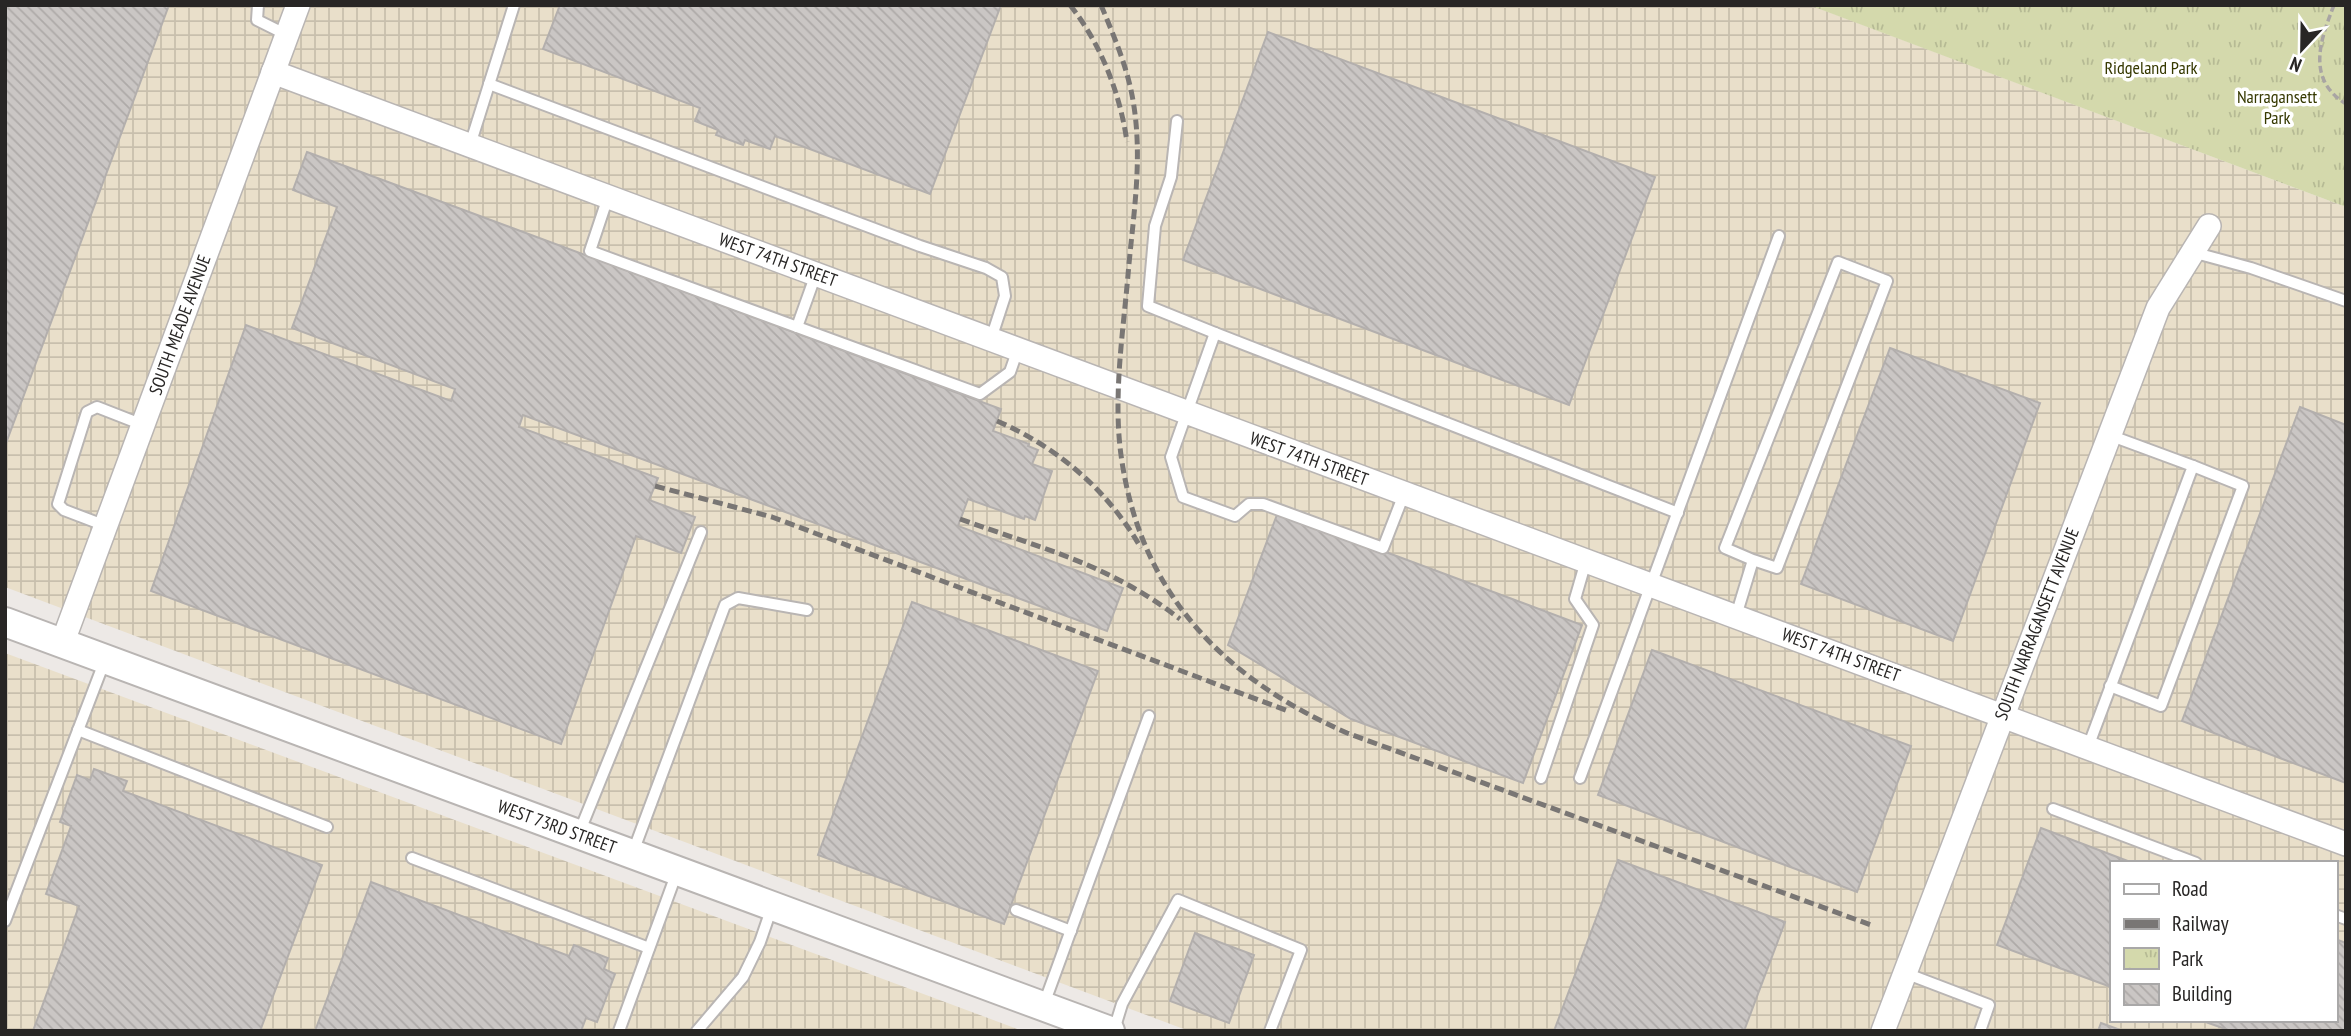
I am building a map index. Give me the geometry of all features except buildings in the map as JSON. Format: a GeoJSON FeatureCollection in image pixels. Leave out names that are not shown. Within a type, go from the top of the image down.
{"type":"FeatureCollection","features":[{"type":"Feature","properties":{"kind":"street","name":"SOUTH MEADE AVENUE"},"geometry":{"type":"LineString","coordinates":[[62,644],[298,5]]}},
{"type":"Feature","properties":{"kind":"street","name":"WEST 74TH STREET"},"geometry":{"type":"LineString","coordinates":[[273,72],[2346,844]]}},
{"type":"Feature","properties":{"kind":"street","name":"SOUTH NARRAGANSETT AVENUE"},"geometry":{"type":"LineString","coordinates":[[1883,1031],[2158,308],[2209,226]]}},
{"type":"Feature","properties":{"kind":"street","name":"WEST 73RD STREET"},"geometry":{"type":"LineString","coordinates":[[5,622],[1112,1031]]}},
{"type":"Feature","properties":{"kind":"lane"},"geometry":{"type":"LineString","coordinates":[[258,5],[257,20],[287,34]]}},
{"type":"Feature","properties":{"kind":"lane"},"geometry":{"type":"LineString","coordinates":[[470,145],[514,5]]}},
{"type":"Feature","properties":{"kind":"lane"},"geometry":{"type":"LineString","coordinates":[[489,84],[920,246],[986,268],[1002,277],[1005,296],[991,339]]}},
{"type":"Feature","properties":{"kind":"lane"},"geometry":{"type":"LineString","coordinates":[[1177,121],[1171,177],[1155,226],[1148,306],[1678,513]]}},
{"type":"Feature","properties":{"kind":"lane"},"geometry":{"type":"LineString","coordinates":[[608,197],[590,251],[980,394],[1010,372],[1018,349]]}},
{"type":"Feature","properties":{"kind":"lane"},"geometry":{"type":"LineString","coordinates":[[1580,778],[1779,236]]}},
{"type":"Feature","properties":{"kind":"lane"},"geometry":{"type":"LineString","coordinates":[[2192,252],[2251,268],[2346,301]]}},
{"type":"Feature","properties":{"kind":"lane"},"geometry":{"type":"LineString","coordinates":[[1838,262],[1888,281],[1777,568],[1753,560],[1725,548],[1838,262]]}},
{"type":"Feature","properties":{"kind":"lane"},"geometry":{"type":"LineString","coordinates":[[797,327],[816,274]]}},
{"type":"Feature","properties":{"kind":"lane"},"geometry":{"type":"LineString","coordinates":[[1215,332],[1171,457],[1182,497],[1235,516],[1249,504],[1263,505],[1383,548],[1404,494]]}},
{"type":"Feature","properties":{"kind":"lane"},"geometry":{"type":"LineString","coordinates":[[106,526],[64,510],[58,504],[87,412],[97,407],[143,425]]}},
{"type":"Feature","properties":{"kind":"lane"},"geometry":{"type":"LineString","coordinates":[[2109,435],[2243,486],[2161,706],[2110,686]]}},
{"type":"Feature","properties":{"kind":"lane"},"geometry":{"type":"LineString","coordinates":[[2088,747],[2193,467]]}},
{"type":"Feature","properties":{"kind":"lane"},"geometry":{"type":"LineString","coordinates":[[578,835],[701,532]]}},
{"type":"Feature","properties":{"kind":"lane"},"geometry":{"type":"LineString","coordinates":[[1736,616],[1753,560]]}},
{"type":"Feature","properties":{"kind":"lane"},"geometry":{"type":"LineString","coordinates":[[1541,778],[1593,625],[1575,599],[1586,561]]}},
{"type":"Feature","properties":{"kind":"lane"},"geometry":{"type":"LineString","coordinates":[[632,855],[725,605],[738,598],[807,611]]}},
{"type":"Feature","properties":{"kind":"lane"},"geometry":{"type":"LineString","coordinates":[[5,921],[105,660]]}},
{"type":"Feature","properties":{"kind":"lane"},"geometry":{"type":"LineString","coordinates":[[1043,1006],[1149,716]]}},
{"type":"Feature","properties":{"kind":"lane"},"geometry":{"type":"LineString","coordinates":[[78,730],[327,827]]}},
{"type":"Feature","properties":{"kind":"lane"},"geometry":{"type":"LineString","coordinates":[[2053,809],[2191,861]]}},
{"type":"Feature","properties":{"kind":"lane"},"geometry":{"type":"LineString","coordinates":[[412,858],[649,948]]}},
{"type":"Feature","properties":{"kind":"lane"},"geometry":{"type":"LineString","coordinates":[[619,1031],[677,872]]}},
{"type":"Feature","properties":{"kind":"lane"},"geometry":{"type":"LineString","coordinates":[[1112,1031],[1122,1004],[1178,900],[1301,950],[1270,1031]]}},
{"type":"Feature","properties":{"kind":"lane"},"geometry":{"type":"LineString","coordinates":[[697,1031],[751,964],[772,907]]}},
{"type":"Feature","properties":{"kind":"lane"},"geometry":{"type":"LineString","coordinates":[[1016,910],[1071,931]]}},
{"type":"Feature","properties":{"kind":"lane"},"geometry":{"type":"LineString","coordinates":[[1905,973],[1989,1005],[1979,1031]]}},
{"type":"Feature","properties":{"kind":"path"},"geometry":{"type":"LineString","coordinates":[[2334,5],[2320,40],[2318,63],[2330,94],[2346,104]]}},
{"type":"Feature","properties":{"kind":"shaded area"},"geometry":{"type":"Polygon","coordinates":[[[5,5],[1810,5],[2346,207],[2346,1031],[1189,1031],[5,587],[5,5]]]}},
{"type":"Feature","properties":{"kind":"shaded area"},"geometry":{"type":"Polygon","coordinates":[[[5,653],[1023,1031],[5,1031],[5,653]]]}},
{"type":"Feature","properties":{"kind":"green space"},"geometry":{"type":"Polygon","coordinates":[[[1809,5],[2346,5],[2346,207],[1809,5]]]}},
{"type":"Feature","properties":{"kind":"railway"},"geometry":{"type":"LineString","coordinates":[[1070,5],[1091,36],[1108,70],[1120,105],[1127,142]]}},
{"type":"Feature","properties":{"kind":"railway"},"geometry":{"type":"LineString","coordinates":[[1101,5],[1129,83],[1137,140],[1136,185],[1118,387],[1121,455],[1131,505],[1147,549],[1168,590],[1195,625],[1226,658],[1262,686],[1302,711],[1347,733],[1871,925]]}},
{"type":"Feature","properties":{"kind":"railway"},"geometry":{"type":"LineString","coordinates":[[997,421],[1040,444],[1079,472],[1113,507],[1141,548]]}},
{"type":"Feature","properties":{"kind":"railway"},"geometry":{"type":"LineString","coordinates":[[655,486],[772,517],[1288,711]]}},
{"type":"Feature","properties":{"kind":"railway"},"geometry":{"type":"LineString","coordinates":[[960,519],[1101,571],[1154,600],[1180,619]]}},
{"type":"Feature","properties":{"kind":"park label","name":"Ridgeland Park"},"geometry":{"type":"Point","coordinates":[2151,68]}},
{"type":"Feature","properties":{"kind":"park label","name":"Narragansett Park"},"geometry":{"type":"Point","coordinates":[2277,107]}}]}
